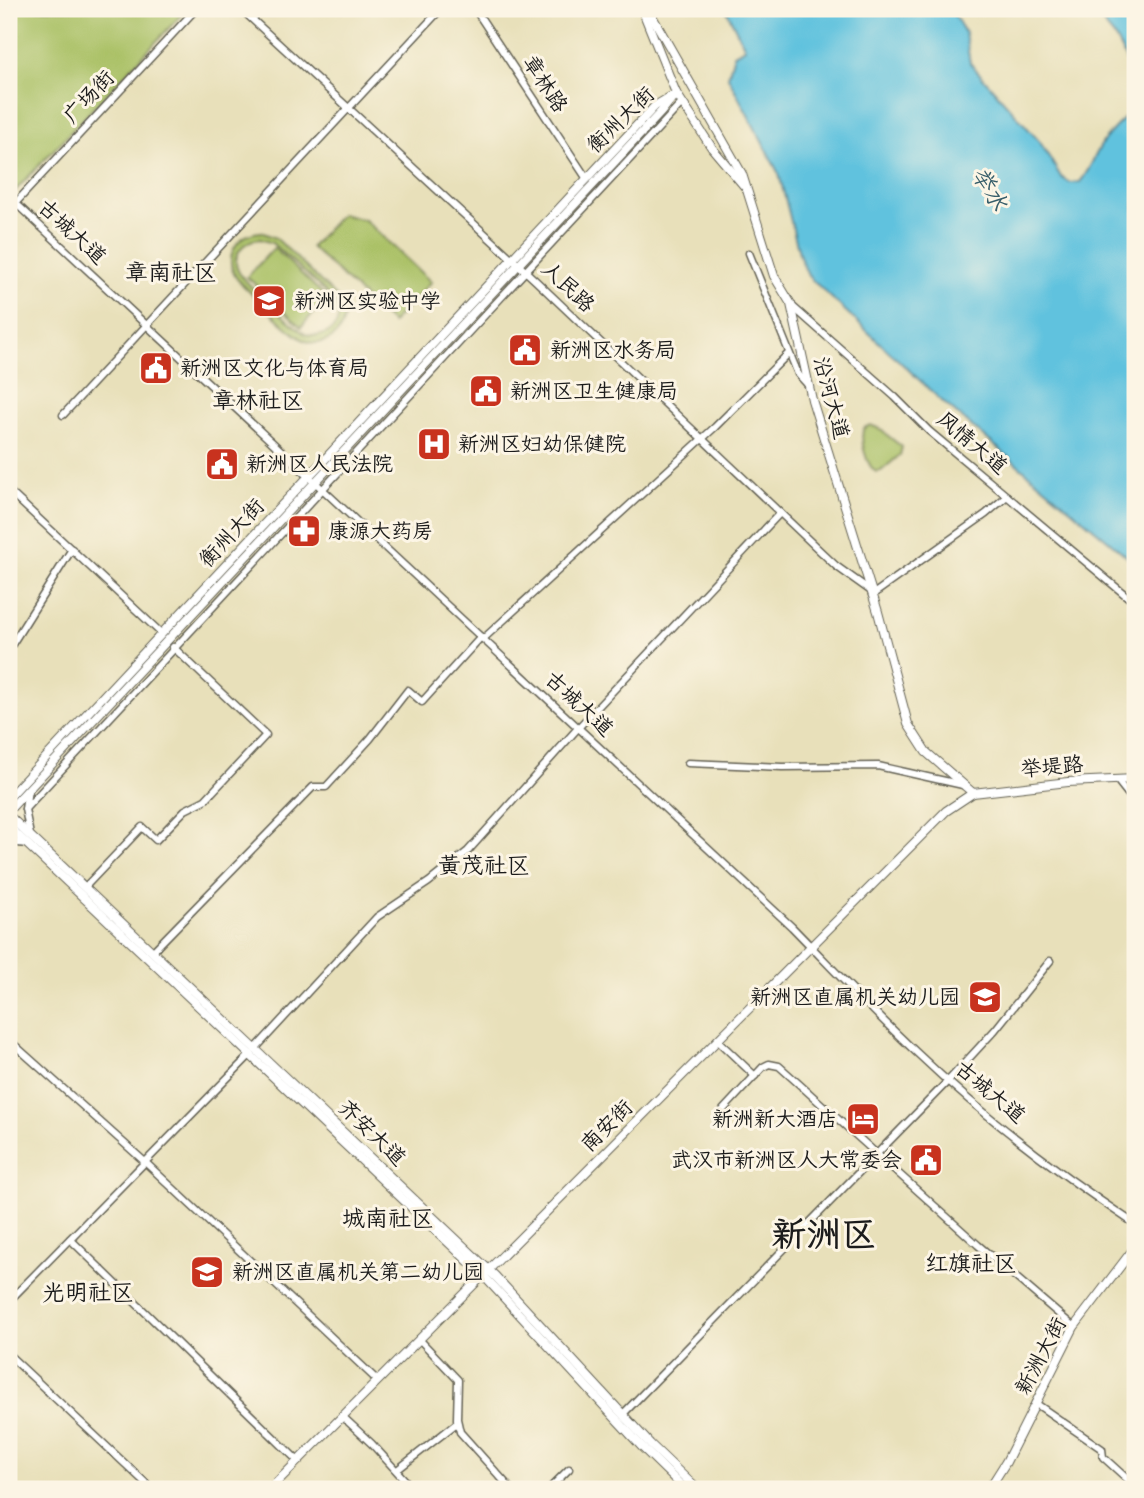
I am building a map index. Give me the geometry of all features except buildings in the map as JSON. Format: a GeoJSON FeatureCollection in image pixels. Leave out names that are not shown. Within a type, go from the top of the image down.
{"type":"FeatureCollection","features":[{"type":"Feature","properties":{"kind":"main road"},"geometry":{"type":"LineString","coordinates":[[642,9],[676,93],[712,148],[747,189]]}},
{"type":"Feature","properties":{"kind":"main road","name":"沿河大道"},"geometry":{"type":"LineString","coordinates":[[648,9],[734,157],[747,189],[774,276],[790,304],[808,385],[908,724],[926,752],[973,793]]}},
{"type":"Feature","properties":{"kind":"main road","name":"衡州大街"},"geometry":{"type":"LineString","coordinates":[[515,261],[655,106],[676,93]]}},
{"type":"Feature","properties":{"kind":"main road","name":"衡州大街"},"geometry":{"type":"LineString","coordinates":[[9,810],[164,637],[676,93]]}},
{"type":"Feature","properties":{"kind":"main road","name":"衡州大街"},"geometry":{"type":"LineString","coordinates":[[9,797],[13,789],[164,637]]}},
{"type":"Feature","properties":{"kind":"main road","name":"举堤路"},"geometry":{"type":"LineString","coordinates":[[973,793],[1068,782],[1135,779]]}},
{"type":"Feature","properties":{"kind":"main road","name":"南安街"},"geometry":{"type":"LineString","coordinates":[[270,1489],[946,810],[973,793]]}},
{"type":"Feature","properties":{"kind":"main road","name":"齐安大道"},"geometry":{"type":"LineString","coordinates":[[9,816],[29,840],[486,1272],[697,1489]]}},
{"type":"Feature","properties":{"kind":"main road","name":"齐安大道"},"geometry":{"type":"LineString","coordinates":[[9,827],[29,840],[85,887],[254,1051]]}},
{"type":"Feature","properties":{"kind":"main road","name":"新洲大街"},"geometry":{"type":"LineString","coordinates":[[989,1489],[1006,1462],[1074,1327],[1135,1247]]}},
{"type":"Feature","properties":{"kind":"main road","name":"齐安大道"},"geometry":{"type":"LineString","coordinates":[[486,1272],[644,1449],[685,1489]]}},
{"type":"Feature","properties":{"kind":"street","name":"广场街"},"geometry":{"type":"LineString","coordinates":[[9,210],[196,9]]}},
{"type":"Feature","properties":{"kind":"street","name":"人民路"},"geometry":{"type":"LineString","coordinates":[[241,9],[526,271],[836,566],[871,593]]}},
{"type":"Feature","properties":{"kind":"street"},"geometry":{"type":"LineString","coordinates":[[63,415],[440,9]]}},
{"type":"Feature","properties":{"kind":"street","name":"章林路"},"geometry":{"type":"LineString","coordinates":[[475,9],[587,179]]}},
{"type":"Feature","properties":{"kind":"street"},"geometry":{"type":"LineString","coordinates":[[25,809],[682,103]]}},
{"type":"Feature","properties":{"kind":"street","name":"古城大道"},"geometry":{"type":"LineString","coordinates":[[9,197],[810,946],[917,1054],[1057,1169],[1135,1224]]}},
{"type":"Feature","properties":{"kind":"street"},"geometry":{"type":"LineString","coordinates":[[748,253],[798,374],[808,385]]}},
{"type":"Feature","properties":{"kind":"street","name":"风情大道"},"geometry":{"type":"LineString","coordinates":[[790,304],[895,397],[929,432],[1135,603]]}},
{"type":"Feature","properties":{"kind":"street"},"geometry":{"type":"LineString","coordinates":[[153,951],[313,787],[326,786],[370,739],[408,690],[422,702],[482,638],[703,439],[789,353]]}},
{"type":"Feature","properties":{"kind":"street"},"geometry":{"type":"LineString","coordinates":[[9,491],[266,735],[205,800],[184,810],[156,840],[142,827],[85,887]]}},
{"type":"Feature","properties":{"kind":"street"},"geometry":{"type":"LineString","coordinates":[[871,593],[986,514],[1007,496]]}},
{"type":"Feature","properties":{"kind":"street"},"geometry":{"type":"LineString","coordinates":[[9,1301],[254,1051],[377,918],[468,851],[578,728],[780,513]]}},
{"type":"Feature","properties":{"kind":"street"},"geometry":{"type":"LineString","coordinates":[[9,649],[72,549]]}},
{"type":"Feature","properties":{"kind":"street"},"geometry":{"type":"LineString","coordinates":[[688,763],[782,767],[877,766],[964,785]]}},
{"type":"Feature","properties":{"kind":"street"},"geometry":{"type":"LineString","coordinates":[[1118,780],[1135,803]]}},
{"type":"Feature","properties":{"kind":"street"},"geometry":{"type":"LineString","coordinates":[[9,842],[29,840],[25,809],[29,788]]}},
{"type":"Feature","properties":{"kind":"street"},"geometry":{"type":"LineString","coordinates":[[623,1414],[948,1081],[995,1030],[1050,961]]}},
{"type":"Feature","properties":{"kind":"street"},"geometry":{"type":"LineString","coordinates":[[9,1040],[145,1162],[378,1381]]}},
{"type":"Feature","properties":{"kind":"street"},"geometry":{"type":"LineString","coordinates":[[717,1040],[755,1076]]}},
{"type":"Feature","properties":{"kind":"street"},"geometry":{"type":"LineString","coordinates":[[723,1110],[769,1064],[779,1066],[876,1155],[1074,1327]]}},
{"type":"Feature","properties":{"kind":"street"},"geometry":{"type":"LineString","coordinates":[[70,1239],[298,1461]]}},
{"type":"Feature","properties":{"kind":"street"},"geometry":{"type":"LineString","coordinates":[[419,1339],[458,1380],[457,1423],[463,1436],[511,1489]]}},
{"type":"Feature","properties":{"kind":"street"},"geometry":{"type":"LineString","coordinates":[[9,1356],[152,1489]]}},
{"type":"Feature","properties":{"kind":"street"},"geometry":{"type":"LineString","coordinates":[[1035,1404],[1102,1449],[1103,1457],[1135,1486]]}},
{"type":"Feature","properties":{"kind":"street"},"geometry":{"type":"LineString","coordinates":[[342,1416],[413,1489]]}},
{"type":"Feature","properties":{"kind":"street"},"geometry":{"type":"LineString","coordinates":[[397,1470],[457,1423]]}},
{"type":"Feature","properties":{"kind":"street"},"geometry":{"type":"LineString","coordinates":[[549,1489],[569,1469]]}},
{"type":"Feature","properties":{"kind":"green space"},"geometry":{"type":"Polygon","coordinates":[[[9,9],[187,9],[15,191],[9,185],[9,9]]]}},
{"type":"Feature","properties":{"kind":"green space"},"geometry":{"type":"Polygon","coordinates":[[[341,214],[365,220],[431,282],[392,323],[311,247],[341,214]]]}},
{"type":"Feature","properties":{"kind":"green space"},"geometry":{"type":"Polygon","coordinates":[[[261,232],[276,238],[340,300],[344,319],[333,337],[315,343],[299,337],[237,279],[231,263],[234,248],[244,237],[261,232]],[[260,239],[243,246],[236,262],[240,274],[305,334],[319,335],[331,330],[338,319],[336,305],[332,299],[272,243],[260,239]]]}},
{"type":"Feature","properties":{"kind":"green space"},"geometry":{"type":"Polygon","coordinates":[[[274,248],[327,298],[301,327],[247,277],[274,248]]]}},
{"type":"Feature","properties":{"kind":"green space"},"geometry":{"type":"Polygon","coordinates":[[[870,425],[902,447],[900,455],[876,472],[866,458],[863,444],[864,428],[870,425]]]}},
{"type":"Feature","properties":{"kind":"water","name":"举水"},"geometry":{"type":"Polygon","coordinates":[[[726,9],[951,9],[965,33],[970,63],[1040,142],[1061,177],[1070,183],[1080,182],[1105,139],[1135,106],[1135,563],[944,403],[808,276],[800,257],[779,174],[728,77],[734,54],[745,48],[726,9]]]}},
{"type":"Feature","properties":{"kind":"water"},"geometry":{"type":"Polygon","coordinates":[[[1091,9],[1135,9],[1135,77],[1114,36],[1091,9]]]}},
{"type":"Feature","properties":{"kind":"place","name":"新洲区实验中学"},"geometry":{"type":"Point","coordinates":[269,301]}},
{"type":"Feature","properties":{"kind":"place","name":"新洲区水务局"},"geometry":{"type":"Point","coordinates":[525,350]}},
{"type":"Feature","properties":{"kind":"place","name":"新洲区文化与体育局"},"geometry":{"type":"Point","coordinates":[156,368]}},
{"type":"Feature","properties":{"kind":"place","name":"新洲区卫生健康局"},"geometry":{"type":"Point","coordinates":[486,391]}},
{"type":"Feature","properties":{"kind":"place","name":"新洲区妇幼保健院"},"geometry":{"type":"Point","coordinates":[434,444]}},
{"type":"Feature","properties":{"kind":"place","name":"新洲区人民法院"},"geometry":{"type":"Point","coordinates":[222,464]}},
{"type":"Feature","properties":{"kind":"place","name":"康源大药房"},"geometry":{"type":"Point","coordinates":[304,531]}},
{"type":"Feature","properties":{"kind":"place","name":"新洲区直属机关幼儿园"},"geometry":{"type":"Point","coordinates":[985,997]}},
{"type":"Feature","properties":{"kind":"place","name":"新洲新大酒店"},"geometry":{"type":"Point","coordinates":[863,1119]}},
{"type":"Feature","properties":{"kind":"place","name":"武汉市新洲区人大常委会"},"geometry":{"type":"Point","coordinates":[926,1160]}},
{"type":"Feature","properties":{"kind":"place","name":"新洲区直属机关第二幼儿园"},"geometry":{"type":"Point","coordinates":[207,1272]}},
{"type":"Feature","properties":{"kind":"district","name":"章南社区"},"geometry":{"type":"Point","coordinates":[171,273]}},
{"type":"Feature","properties":{"kind":"district","name":"章林社区"},"geometry":{"type":"Point","coordinates":[258,401]}},
{"type":"Feature","properties":{"kind":"district","name":"黄茂社区"},"geometry":{"type":"Point","coordinates":[484,866]}},
{"type":"Feature","properties":{"kind":"district","name":"城南社区"},"geometry":{"type":"Point","coordinates":[388,1219]}},
{"type":"Feature","properties":{"kind":"district","name":"新洲区"},"geometry":{"type":"Point","coordinates":[824,1235]}},
{"type":"Feature","properties":{"kind":"district","name":"红旗社区"},"geometry":{"type":"Point","coordinates":[971,1264]}},
{"type":"Feature","properties":{"kind":"district","name":"光明社区"},"geometry":{"type":"Point","coordinates":[88,1293]}}]}
